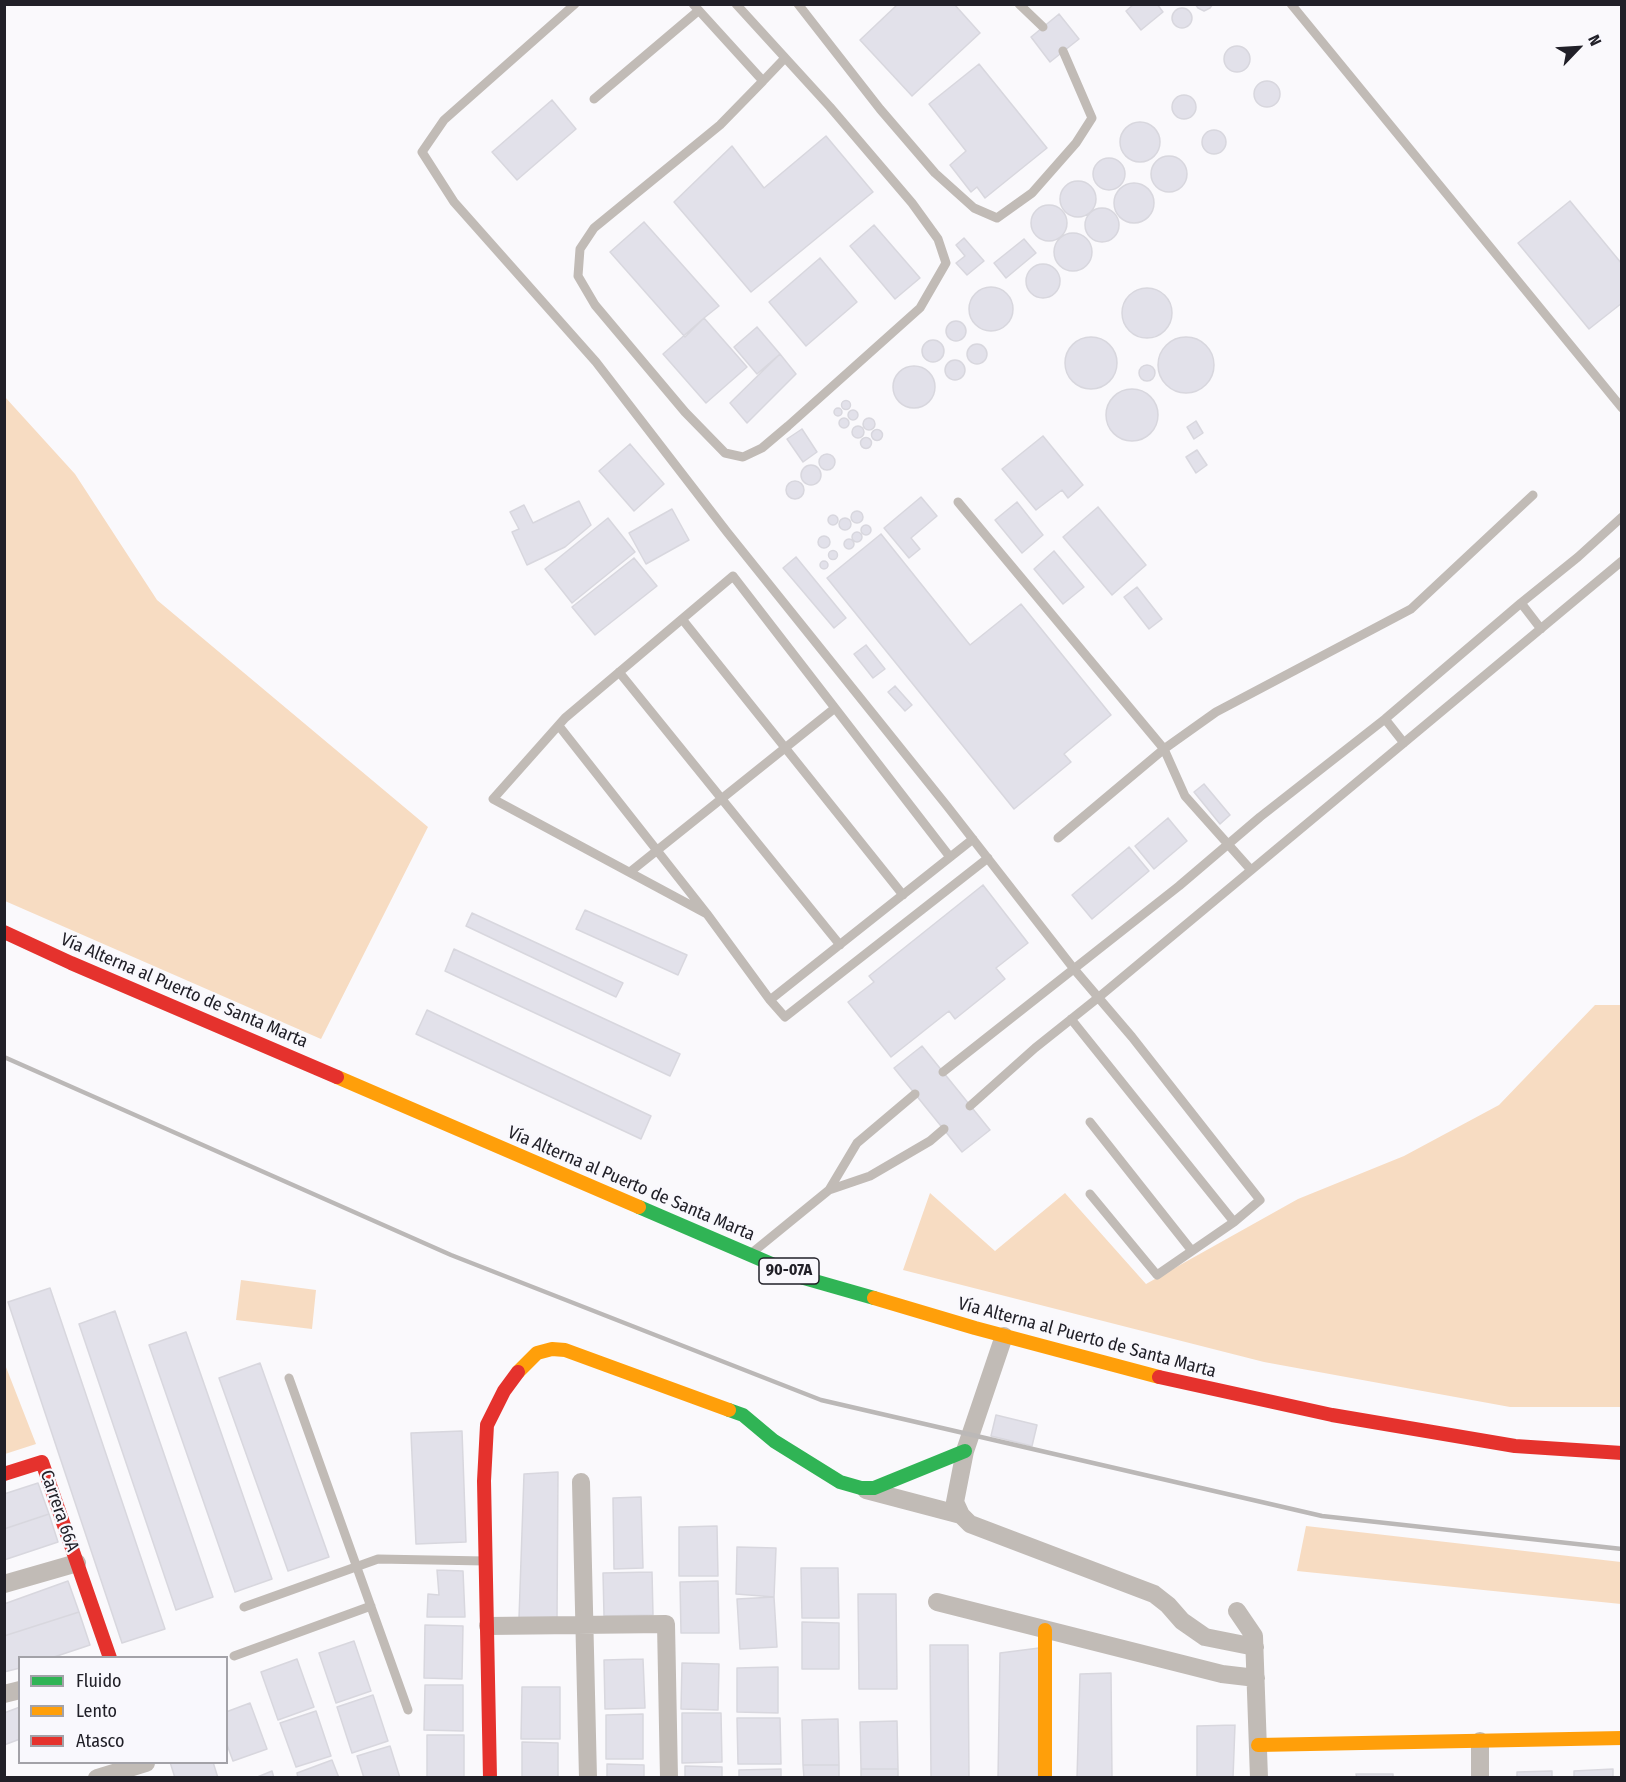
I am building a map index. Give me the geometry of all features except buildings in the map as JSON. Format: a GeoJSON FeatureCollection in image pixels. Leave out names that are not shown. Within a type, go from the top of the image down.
{"type":"FeatureCollection","features":[{"type":"Feature","properties":{"kind":"main road","name":"Vía Alterna al Puerto de Santa Marta"},"geometry":{"type":"LineString","coordinates":[[4,932],[71,963],[804,1278],[1004,1336],[1239,1396],[1332,1415],[1515,1446],[1622,1453]]}},
{"type":"Feature","properties":{"kind":"main road"},"geometry":{"type":"LineString","coordinates":[[490,1778],[484,1481],[487,1425],[504,1391],[522,1367],[537,1353],[552,1349],[565,1350],[743,1415],[774,1441],[840,1482],[861,1488],[874,1488],[965,1451]]}},
{"type":"Feature","properties":{"kind":"main road","name":"Carrera 66A"},"geometry":{"type":"LineString","coordinates":[[4,1474],[42,1462],[109,1656]]}},
{"type":"Feature","properties":{"kind":"main road"},"geometry":{"type":"LineString","coordinates":[[1045,1630],[1045,1778]]}},
{"type":"Feature","properties":{"kind":"main road"},"geometry":{"type":"LineString","coordinates":[[1258,1745],[1622,1738]]}},
{"type":"Feature","properties":{"kind":"street"},"geometry":{"type":"LineString","coordinates":[[1004,1336],[965,1451],[955,1502],[961,1515],[970,1524],[1154,1594],[1182,1621],[1205,1637],[1255,1647]]}},
{"type":"Feature","properties":{"kind":"street"},"geometry":{"type":"LineString","coordinates":[[582,1482],[588,1778]]}},
{"type":"Feature","properties":{"kind":"street"},"geometry":{"type":"LineString","coordinates":[[861,1488],[961,1515]]}},
{"type":"Feature","properties":{"kind":"street","name":"Carrera 66A"},"geometry":{"type":"LineString","coordinates":[[4,1584],[77,1563]]}},
{"type":"Feature","properties":{"kind":"street"},"geometry":{"type":"LineString","coordinates":[[937,1602],[1222,1674],[1256,1678]]}},
{"type":"Feature","properties":{"kind":"street"},"geometry":{"type":"LineString","coordinates":[[1238,1611],[1254,1636],[1259,1778]]}},
{"type":"Feature","properties":{"kind":"street"},"geometry":{"type":"LineString","coordinates":[[488,1626],[666,1624],[669,1778]]}},
{"type":"Feature","properties":{"kind":"street"},"geometry":{"type":"LineString","coordinates":[[1480,1741],[1480,1778]]}},
{"type":"Feature","properties":{"kind":"street"},"geometry":{"type":"LineString","coordinates":[[97,1778],[143,1764]]}},
{"type":"Feature","properties":{"kind":"street"},"geometry":{"type":"LineString","coordinates":[[146,1764],[152,1778]]}},
{"type":"Feature","properties":{"kind":"lane"},"geometry":{"type":"LineString","coordinates":[[574,4],[444,120],[422,152],[454,202],[596,362],[727,532],[1260,1200],[1234,1222],[1156,1275],[1090,1194]]}},
{"type":"Feature","properties":{"kind":"lane"},"geometry":{"type":"LineString","coordinates":[[736,4],[830,107],[912,203],[938,239],[946,262],[920,308],[762,448],[743,457],[725,453],[685,412],[595,305],[578,276],[579,258],[580,249],[594,228],[720,125],[784,59]]}},
{"type":"Feature","properties":{"kind":"lane"},"geometry":{"type":"LineString","coordinates":[[798,4],[880,109],[935,173],[974,208],[998,218],[1032,193],[1076,143],[1092,118],[1063,51]]}},
{"type":"Feature","properties":{"kind":"lane"},"geometry":{"type":"LineString","coordinates":[[1019,4],[1043,27]]}},
{"type":"Feature","properties":{"kind":"lane"},"geometry":{"type":"LineString","coordinates":[[1291,4],[1622,408]]}},
{"type":"Feature","properties":{"kind":"lane"},"geometry":{"type":"LineString","coordinates":[[594,99],[695,8],[764,81]]}},
{"type":"Feature","properties":{"kind":"lane"},"geometry":{"type":"LineString","coordinates":[[1058,838],[1164,749],[1216,712],[1411,609],[1533,495]]}},
{"type":"Feature","properties":{"kind":"lane"},"geometry":{"type":"LineString","coordinates":[[958,501],[1164,749],[1185,796],[1251,870]]}},
{"type":"Feature","properties":{"kind":"lane"},"geometry":{"type":"LineString","coordinates":[[943,1072],[1384,719],[1578,557],[1622,517]]}},
{"type":"Feature","properties":{"kind":"lane"},"geometry":{"type":"LineString","coordinates":[[970,1106],[1035,1048],[1622,561]]}},
{"type":"Feature","properties":{"kind":"lane"},"geometry":{"type":"LineString","coordinates":[[707,914],[493,799],[559,726],[733,576],[950,857]]}},
{"type":"Feature","properties":{"kind":"lane"},"geometry":{"type":"LineString","coordinates":[[1521,603],[1540,629]]}},
{"type":"Feature","properties":{"kind":"lane"},"geometry":{"type":"LineString","coordinates":[[682,619],[903,895]]}},
{"type":"Feature","properties":{"kind":"lane"},"geometry":{"type":"LineString","coordinates":[[619,672],[840,945]]}},
{"type":"Feature","properties":{"kind":"lane"},"geometry":{"type":"LineString","coordinates":[[630,872],[835,708]]}},
{"type":"Feature","properties":{"kind":"lane"},"geometry":{"type":"LineString","coordinates":[[1384,719],[1404,743]]}},
{"type":"Feature","properties":{"kind":"lane"},"geometry":{"type":"LineString","coordinates":[[559,726],[707,914],[783,1016],[788,1017],[988,858]]}},
{"type":"Feature","properties":{"kind":"lane"},"geometry":{"type":"LineString","coordinates":[[770,1000],[973,839]]}},
{"type":"Feature","properties":{"kind":"lane"},"geometry":{"type":"LineString","coordinates":[[1071,1019],[1234,1222]]}},
{"type":"Feature","properties":{"kind":"lane"},"geometry":{"type":"LineString","coordinates":[[750,1255],[829,1190],[857,1143],[915,1094]]}},
{"type":"Feature","properties":{"kind":"lane"},"geometry":{"type":"LineString","coordinates":[[1090,1122],[1192,1251]]}},
{"type":"Feature","properties":{"kind":"lane"},"geometry":{"type":"LineString","coordinates":[[829,1190],[870,1176],[930,1141],[944,1129]]}},
{"type":"Feature","properties":{"kind":"lane"},"geometry":{"type":"LineString","coordinates":[[289,1378],[408,1710]]}},
{"type":"Feature","properties":{"kind":"lane"},"geometry":{"type":"LineString","coordinates":[[244,1607],[378,1559],[486,1561]]}},
{"type":"Feature","properties":{"kind":"lane"},"geometry":{"type":"LineString","coordinates":[[234,1656],[371,1606]]}},
{"type":"Feature","properties":{"kind":"shaded area"},"geometry":{"type":"Polygon","coordinates":[[[5,397],[75,474],[157,600],[428,827],[321,1039],[5,901],[5,397]]]}},
{"type":"Feature","properties":{"kind":"shaded area"},"geometry":{"type":"Polygon","coordinates":[[[1595,1005],[1621,1005],[1621,1407],[1510,1407],[1264,1362],[903,1270],[930,1193],[995,1251],[1065,1193],[1146,1284],[1298,1199],[1404,1156],[1499,1105],[1595,1005]]]}},
{"type":"Feature","properties":{"kind":"shaded area"},"geometry":{"type":"Polygon","coordinates":[[[241,1280],[316,1290],[312,1329],[236,1320],[241,1280]]]}},
{"type":"Feature","properties":{"kind":"shaded area"},"geometry":{"type":"Polygon","coordinates":[[[4,1362],[36,1444],[5,1454],[4,1454],[4,1362]]]}},
{"type":"Feature","properties":{"kind":"shaded area"},"geometry":{"type":"Polygon","coordinates":[[[1306,1526],[1621,1562],[1621,1604],[1297,1571],[1306,1526]]]}},
{"type":"Feature","properties":{"kind":"railway"},"geometry":{"type":"LineString","coordinates":[[4,1057],[451,1255],[821,1400],[1322,1516],[1622,1549]]}},
{"type":"Feature","properties":{"kind":"traffic: fast"},"geometry":{"type":"LineString","coordinates":[[639,1207],[804,1278],[874,1298]]}},
{"type":"Feature","properties":{"kind":"traffic: fast"},"geometry":{"type":"LineString","coordinates":[[729,1410],[743,1415],[774,1441],[840,1482],[861,1488],[874,1488],[965,1451]]}},
{"type":"Feature","properties":{"kind":"traffic: slow"},"geometry":{"type":"LineString","coordinates":[[337,1077],[639,1207]]}},
{"type":"Feature","properties":{"kind":"traffic: slow"},"geometry":{"type":"LineString","coordinates":[[874,1298],[975,1328],[1159,1377]]}},
{"type":"Feature","properties":{"kind":"traffic: slow"},"geometry":{"type":"LineString","coordinates":[[518,1372],[537,1353],[552,1349],[565,1350],[729,1410]]}},
{"type":"Feature","properties":{"kind":"traffic: slow"},"geometry":{"type":"LineString","coordinates":[[1045,1630],[1045,1778]]}},
{"type":"Feature","properties":{"kind":"traffic: slow"},"geometry":{"type":"LineString","coordinates":[[1258,1745],[1622,1738]]}},
{"type":"Feature","properties":{"kind":"traffic: jam"},"geometry":{"type":"LineString","coordinates":[[4,932],[337,1077]]}},
{"type":"Feature","properties":{"kind":"traffic: jam"},"geometry":{"type":"LineString","coordinates":[[490,1778],[484,1481],[487,1425],[504,1391],[518,1372]]}},
{"type":"Feature","properties":{"kind":"traffic: jam"},"geometry":{"type":"LineString","coordinates":[[1159,1377],[1332,1415],[1515,1446],[1622,1453]]}},
{"type":"Feature","properties":{"kind":"traffic: jam"},"geometry":{"type":"LineString","coordinates":[[4,1474],[42,1462],[109,1656]]}}]}
